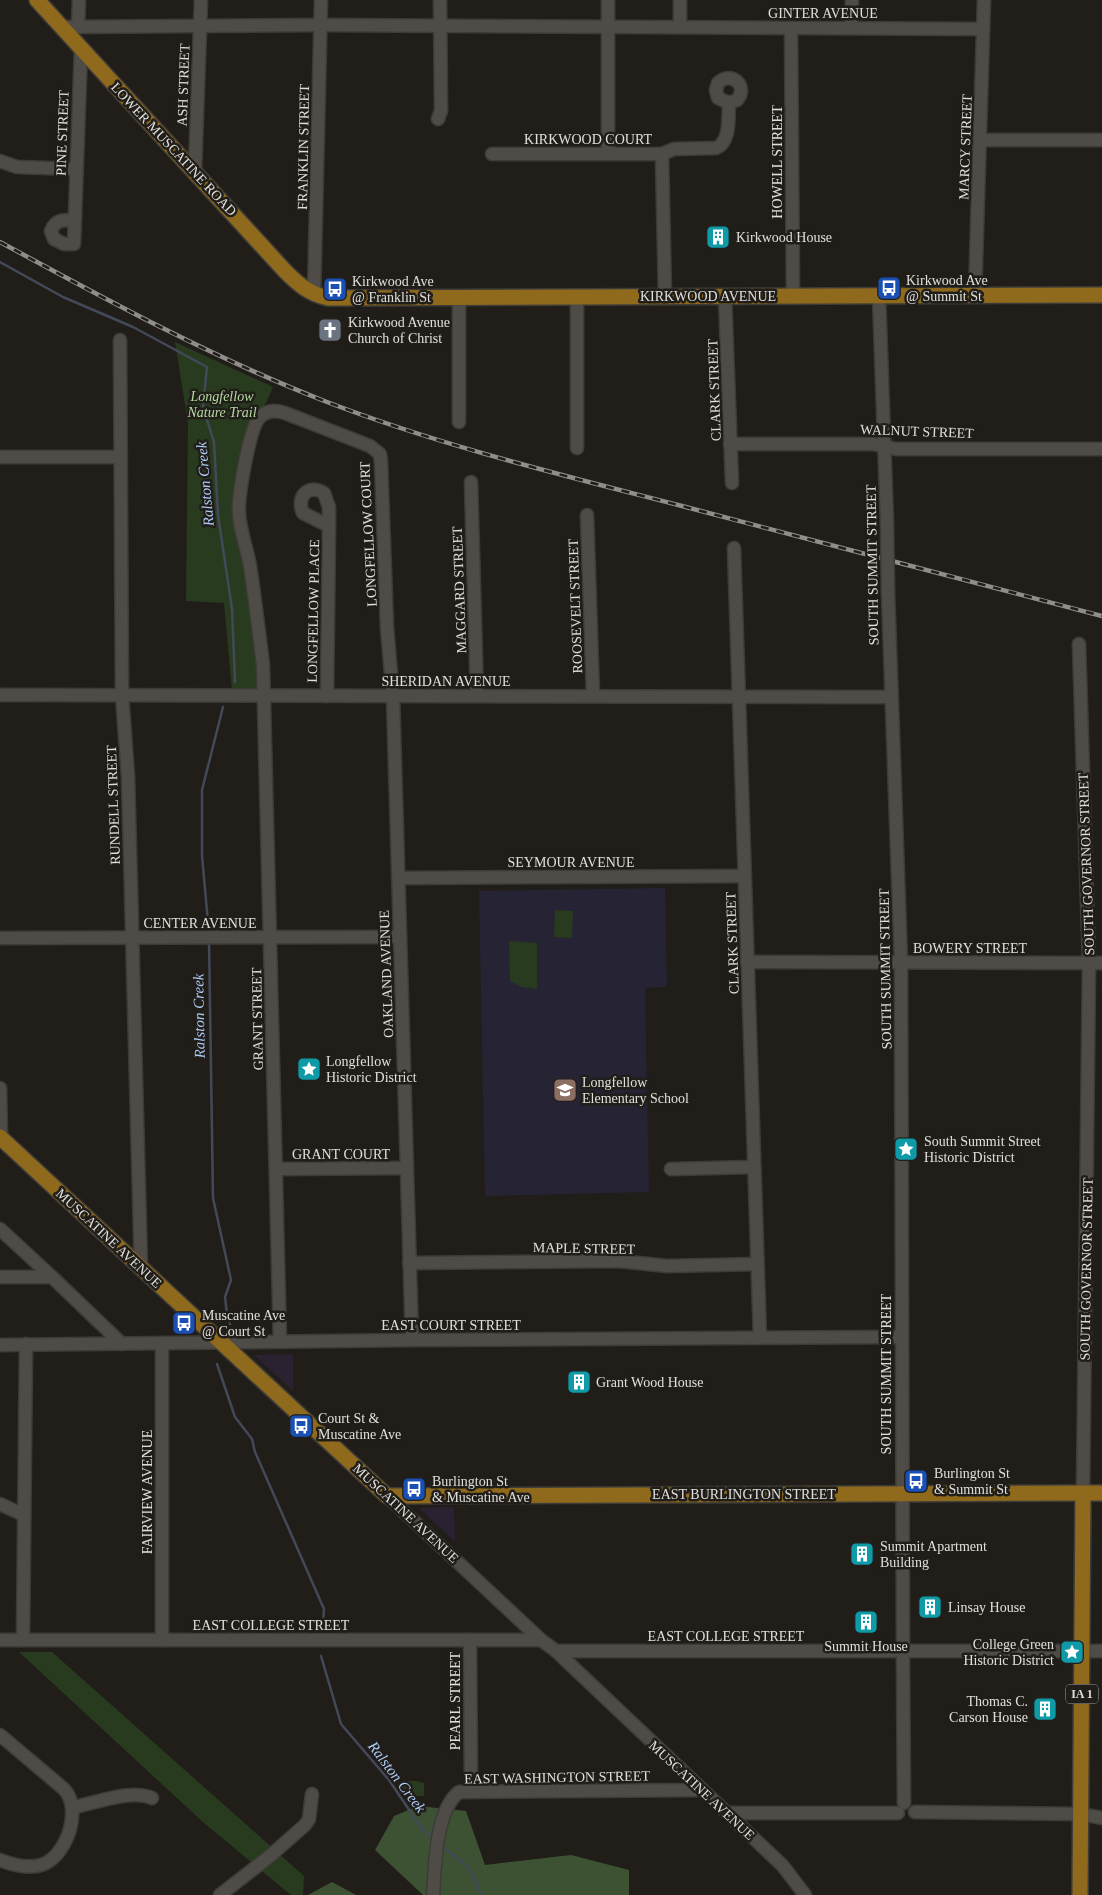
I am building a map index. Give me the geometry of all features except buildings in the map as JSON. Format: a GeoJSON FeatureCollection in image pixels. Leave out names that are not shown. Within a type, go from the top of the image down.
{"type":"FeatureCollection","features":[{"type":"Feature","properties":{"kind":"main road","name":"LOWER MUSCATINE ROAD"},"geometry":{"type":"LineString","coordinates":[[37,0],[195,170],[285,271],[314,295]]}},
{"type":"Feature","properties":{"kind":"main road","name":"KIRKWOOD AVENUE"},"geometry":{"type":"LineString","coordinates":[[314,295],[328,298],[1102,295]]}},
{"type":"Feature","properties":{"kind":"main road","name":"MUSCATINE AVENUE"},"geometry":{"type":"LineString","coordinates":[[0,1138],[387,1496]]}},
{"type":"Feature","properties":{"kind":"main road","name":"SOUTH GOVERNOR STREET"},"geometry":{"type":"LineString","coordinates":[[1080,1895],[1083,1493]]}},
{"type":"Feature","properties":{"kind":"main road","name":"EAST BURLINGTON STREET"},"geometry":{"type":"LineString","coordinates":[[387,1496],[1102,1493]]}},
{"type":"Feature","properties":{"kind":"street"},"geometry":{"type":"LineString","coordinates":[[78,27],[79,0]]}},
{"type":"Feature","properties":{"kind":"street","name":"ASH STREET"},"geometry":{"type":"LineString","coordinates":[[195,170],[201,0]]}},
{"type":"Feature","properties":{"kind":"street","name":"FRANKLIN STREET"},"geometry":{"type":"LineString","coordinates":[[314,295],[321,0]]}},
{"type":"Feature","properties":{"kind":"street"},"geometry":{"type":"LineString","coordinates":[[438,119],[441,111],[440,0]]}},
{"type":"Feature","properties":{"kind":"street"},"geometry":{"type":"LineString","coordinates":[[608,0],[608,154]]}},
{"type":"Feature","properties":{"kind":"street"},"geometry":{"type":"LineString","coordinates":[[680,0],[680,27]]}},
{"type":"Feature","properties":{"kind":"street"},"geometry":{"type":"LineString","coordinates":[[851,27],[852,0]]}},
{"type":"Feature","properties":{"kind":"street","name":"MARCY STREET"},"geometry":{"type":"LineString","coordinates":[[975,295],[984,0]]}},
{"type":"Feature","properties":{"kind":"street","name":"GINTER AVENUE"},"geometry":{"type":"LineString","coordinates":[[62,27],[320,25],[983,29]]}},
{"type":"Feature","properties":{"kind":"street","name":"HOWELL STREET"},"geometry":{"type":"LineString","coordinates":[[791,28],[793,296]]}},
{"type":"Feature","properties":{"kind":"street","name":"PINE STREET"},"geometry":{"type":"LineString","coordinates":[[74,220],[81,48]]}},
{"type":"Feature","properties":{"kind":"street"},"geometry":{"type":"LineString","coordinates":[[662,154],[674,149],[709,149],[720,146],[727,135],[728,103]]}},
{"type":"Feature","properties":{"kind":"street"},"geometry":{"type":"LineString","coordinates":[[980,140],[1102,140]]}},
{"type":"Feature","properties":{"kind":"street","name":"KIRKWOOD COURT"},"geometry":{"type":"LineString","coordinates":[[492,154],[662,154],[665,296]]}},
{"type":"Feature","properties":{"kind":"street"},"geometry":{"type":"LineString","coordinates":[[0,162],[17,167],[76,169]]}},
{"type":"Feature","properties":{"kind":"street","name":"CLARK STREET"},"geometry":{"type":"LineString","coordinates":[[725,296],[732,483]]}},
{"type":"Feature","properties":{"kind":"street","name":"SOUTH SUMMIT STREET"},"geometry":{"type":"LineString","coordinates":[[879,296],[901,962],[903,1651],[901,1808]]}},
{"type":"Feature","properties":{"kind":"street"},"geometry":{"type":"LineString","coordinates":[[459,297],[459,422]]}},
{"type":"Feature","properties":{"kind":"street"},"geometry":{"type":"LineString","coordinates":[[577,297],[577,448]]}},
{"type":"Feature","properties":{"kind":"street","name":"RUNDELL STREET"},"geometry":{"type":"LineString","coordinates":[[120,340],[122,695],[128,776],[141,1268]]}},
{"type":"Feature","properties":{"kind":"street","name":"LONGFELLOW COURT"},"geometry":{"type":"LineString","coordinates":[[264,696],[263,665],[252,576],[242,536],[239,503],[243,474],[255,423],[264,413],[278,411],[370,446],[380,454],[387,628],[393,696]]}},
{"type":"Feature","properties":{"kind":"street","name":"WALNUT STREET"},"geometry":{"type":"LineString","coordinates":[[730,444],[873,444],[896,449],[1102,449]]}},
{"type":"Feature","properties":{"kind":"street"},"geometry":{"type":"LineString","coordinates":[[0,457],[120,457]]}},
{"type":"Feature","properties":{"kind":"street","name":"MAGGARD STREET"},"geometry":{"type":"LineString","coordinates":[[471,482],[477,696]]}},
{"type":"Feature","properties":{"kind":"street","name":"ROOSEVELT STREET"},"geometry":{"type":"LineString","coordinates":[[587,515],[593,696]]}},
{"type":"Feature","properties":{"kind":"street","name":"LONGFELLOW PLACE"},"geometry":{"type":"LineString","coordinates":[[327,696],[329,526]]}},
{"type":"Feature","properties":{"kind":"street","name":"CLARK STREET"},"geometry":{"type":"LineString","coordinates":[[734,548],[760,1338]]}},
{"type":"Feature","properties":{"kind":"street","name":"SOUTH GOVERNOR STREET"},"geometry":{"type":"LineString","coordinates":[[1079,644],[1095,964],[1083,1493]]}},
{"type":"Feature","properties":{"kind":"street","name":"SHERIDAN AVENUE"},"geometry":{"type":"LineString","coordinates":[[0,695],[891,697]]}},
{"type":"Feature","properties":{"kind":"street","name":"GRANT STREET"},"geometry":{"type":"LineString","coordinates":[[264,696],[280,1341]]}},
{"type":"Feature","properties":{"kind":"street","name":"OAKLAND AVENUE"},"geometry":{"type":"LineString","coordinates":[[393,696],[412,1340]]}},
{"type":"Feature","properties":{"kind":"street","name":"SEYMOUR AVENUE"},"geometry":{"type":"LineString","coordinates":[[398,878],[745,876]]}},
{"type":"Feature","properties":{"kind":"street","name":"CENTER AVENUE"},"geometry":{"type":"LineString","coordinates":[[0,938],[400,938]]}},
{"type":"Feature","properties":{"kind":"street","name":"BOWERY STREET"},"geometry":{"type":"LineString","coordinates":[[748,962],[1095,964]]}},
{"type":"Feature","properties":{"kind":"street"},"geometry":{"type":"LineString","coordinates":[[0,1088],[0,1138]]}},
{"type":"Feature","properties":{"kind":"street"},"geometry":{"type":"LineString","coordinates":[[671,1169],[754,1166]]}},
{"type":"Feature","properties":{"kind":"street","name":"GRANT COURT"},"geometry":{"type":"LineString","coordinates":[[276,1169],[406,1168]]}},
{"type":"Feature","properties":{"kind":"street"},"geometry":{"type":"LineString","coordinates":[[0,1230],[122,1344]]}},
{"type":"Feature","properties":{"kind":"street","name":"MAPLE STREET"},"geometry":{"type":"LineString","coordinates":[[409,1263],[619,1261],[667,1266],[757,1264]]}},
{"type":"Feature","properties":{"kind":"street"},"geometry":{"type":"LineString","coordinates":[[0,1277],[52,1277]]}},
{"type":"Feature","properties":{"kind":"street","name":"EAST COURT STREET"},"geometry":{"type":"LineString","coordinates":[[0,1345],[280,1341],[901,1337]]}},
{"type":"Feature","properties":{"kind":"street"},"geometry":{"type":"LineString","coordinates":[[23,1640],[26,1344]]}},
{"type":"Feature","properties":{"kind":"street","name":"FAIRVIEW AVENUE"},"geometry":{"type":"LineString","coordinates":[[162,1344],[162,1640]]}},
{"type":"Feature","properties":{"kind":"street","name":"MUSCATINE AVENUE"},"geometry":{"type":"LineString","coordinates":[[387,1496],[541,1640],[556,1651],[728,1813],[783,1866],[805,1895]]}},
{"type":"Feature","properties":{"kind":"street"},"geometry":{"type":"LineString","coordinates":[[0,1504],[24,1515]]}},
{"type":"Feature","properties":{"kind":"street","name":"EAST COLLEGE STREET"},"geometry":{"type":"LineString","coordinates":[[0,1640],[541,1640]]}},
{"type":"Feature","properties":{"kind":"street","name":"PEARL STREET"},"geometry":{"type":"LineString","coordinates":[[470,1640],[471,1792]]}},
{"type":"Feature","properties":{"kind":"street","name":"EAST COLLEGE STREET"},"geometry":{"type":"LineString","coordinates":[[556,1651],[1102,1652]]}},
{"type":"Feature","properties":{"kind":"street"},"geometry":{"type":"LineString","coordinates":[[0,1735],[64,1789],[74,1807],[74,1816],[67,1836],[61,1847],[46,1863],[21,1866],[0,1860]]}},
{"type":"Feature","properties":{"kind":"street","name":"EAST WASHINGTON STREET"},"geometry":{"type":"LineString","coordinates":[[433,1895],[437,1848],[446,1809],[459,1792],[703,1790]]}},
{"type":"Feature","properties":{"kind":"street"},"geometry":{"type":"LineString","coordinates":[[220,1895],[270,1856],[305,1825],[309,1819],[312,1794]]}},
{"type":"Feature","properties":{"kind":"street"},"geometry":{"type":"LineString","coordinates":[[74,1807],[131,1795],[152,1798]]}},
{"type":"Feature","properties":{"kind":"street"},"geometry":{"type":"LineString","coordinates":[[728,1813],[901,1808],[911,1804],[915,1812],[1080,1814],[1102,1818]]}},
{"type":"Feature","properties":{"kind":"street"},"geometry":{"type":"LineString","coordinates":[[1080,1814],[1094,1809],[1102,1809]]}},
{"type":"Feature","properties":{"kind":"shaded area","name":"Longfellow Elementary School"},"geometry":{"type":"Polygon","coordinates":[[[665,888],[667,987],[645,988],[649,1192],[485,1196],[479,891],[665,888]]]}},
{"type":"Feature","properties":{"kind":"shaded area"},"geometry":{"type":"Polygon","coordinates":[[[293,1354],[293,1391],[254,1355],[293,1354]]]}},
{"type":"Feature","properties":{"kind":"shaded area"},"geometry":{"type":"Polygon","coordinates":[[[454,1507],[455,1542],[419,1508],[454,1507]]]}},
{"type":"Feature","properties":{"kind":"green space","name":"Longfellow Nature Trail"},"geometry":{"type":"Polygon","coordinates":[[[175,342],[273,387],[266,403],[258,412],[238,482],[258,667],[258,691],[232,691],[224,603],[186,601],[188,423],[175,342]]]}},
{"type":"Feature","properties":{"kind":"green space"},"geometry":{"type":"Polygon","coordinates":[[[555,910],[573,911],[572,938],[554,937],[555,910]]]}},
{"type":"Feature","properties":{"kind":"green space"},"geometry":{"type":"Polygon","coordinates":[[[509,941],[537,943],[537,989],[522,987],[510,981],[509,941]]]}},
{"type":"Feature","properties":{"kind":"green space"},"geometry":{"type":"Polygon","coordinates":[[[19,1652],[52,1652],[304,1876],[303,1895],[291,1895],[204,1823],[19,1652]]]}},
{"type":"Feature","properties":{"kind":"green space"},"geometry":{"type":"Polygon","coordinates":[[[403,1781],[424,1783],[424,1796],[403,1796],[403,1781]]]}},
{"type":"Feature","properties":{"kind":"green space"},"geometry":{"type":"Polygon","coordinates":[[[418,1806],[466,1811],[485,1865],[571,1855],[629,1870],[629,1895],[423,1895],[375,1850],[394,1816],[418,1806]]]}},
{"type":"Feature","properties":{"kind":"green space"},"geometry":{"type":"Polygon","coordinates":[[[332,1882],[356,1895],[308,1895],[332,1882]]]}},
{"type":"Feature","properties":{"kind":"waterway","name":"Ralston Creek"},"geometry":{"type":"LineString","coordinates":[[0,262],[63,297],[133,327],[207,367],[203,407],[214,442],[218,515],[232,609],[235,682]]}},
{"type":"Feature","properties":{"kind":"waterway","name":"Ralston Creek"},"geometry":{"type":"LineString","coordinates":[[209,933],[202,856],[202,790],[223,707]]}},
{"type":"Feature","properties":{"kind":"waterway","name":"Ralston Creek"},"geometry":{"type":"LineString","coordinates":[[209,941],[213,1198],[231,1280],[225,1297],[230,1324]]}},
{"type":"Feature","properties":{"kind":"waterway","name":"Ralston Creek"},"geometry":{"type":"LineString","coordinates":[[217,1364],[235,1417],[252,1439],[255,1452],[324,1609],[323,1623]]}},
{"type":"Feature","properties":{"kind":"waterway","name":"Ralston Creek"},"geometry":{"type":"LineString","coordinates":[[321,1656],[341,1724],[389,1780],[422,1829],[433,1838]]}},
{"type":"Feature","properties":{"kind":"waterway","name":"Ralston Creek"},"geometry":{"type":"LineString","coordinates":[[441,1845],[469,1868],[481,1895]]}},
{"type":"Feature","properties":{"kind":"railway"},"geometry":{"type":"LineString","coordinates":[[0,242],[120,307],[243,367],[370,418],[458,446],[547,471],[1102,616]]}},
{"type":"Feature","properties":{"kind":"place","name":"Kirkwood House"},"geometry":{"type":"Point","coordinates":[718,237]}},
{"type":"Feature","properties":{"kind":"place","name":"Kirkwood Ave @ Summit St"},"geometry":{"type":"Point","coordinates":[889,288]}},
{"type":"Feature","properties":{"kind":"place","name":"Kirkwood Ave @ Franklin St"},"geometry":{"type":"Point","coordinates":[335,289]}},
{"type":"Feature","properties":{"kind":"place","name":"Kirkwood Avenue Church of Christ"},"geometry":{"type":"Point","coordinates":[330,330]}},
{"type":"Feature","properties":{"kind":"place","name":"Longfellow Historic District"},"geometry":{"type":"Point","coordinates":[309,1069]}},
{"type":"Feature","properties":{"kind":"place","name":"Longfellow Elementary School"},"geometry":{"type":"Point","coordinates":[565,1090]}},
{"type":"Feature","properties":{"kind":"place","name":"South Summit Street Historic District"},"geometry":{"type":"Point","coordinates":[906,1149]}},
{"type":"Feature","properties":{"kind":"place","name":"Muscatine Ave @ Court St"},"geometry":{"type":"Point","coordinates":[184,1323]}},
{"type":"Feature","properties":{"kind":"place","name":"Grant Wood House"},"geometry":{"type":"Point","coordinates":[579,1382]}},
{"type":"Feature","properties":{"kind":"place","name":"Court St & Muscatine Ave"},"geometry":{"type":"Point","coordinates":[301,1426]}},
{"type":"Feature","properties":{"kind":"place","name":"Burlington St & Summit St"},"geometry":{"type":"Point","coordinates":[916,1481]}},
{"type":"Feature","properties":{"kind":"place","name":"Burlington St & Muscatine Ave"},"geometry":{"type":"Point","coordinates":[414,1489]}},
{"type":"Feature","properties":{"kind":"place","name":"Summit Apartment Building"},"geometry":{"type":"Point","coordinates":[862,1554]}},
{"type":"Feature","properties":{"kind":"place","name":"Linsay House"},"geometry":{"type":"Point","coordinates":[930,1607]}},
{"type":"Feature","properties":{"kind":"place","name":"Summit House"},"geometry":{"type":"Point","coordinates":[866,1622]}},
{"type":"Feature","properties":{"kind":"place","name":"College Green Historic District"},"geometry":{"type":"Point","coordinates":[1072,1652]}},
{"type":"Feature","properties":{"kind":"place","name":"Thomas C. Carson House"},"geometry":{"type":"Point","coordinates":[1045,1709]}}]}
